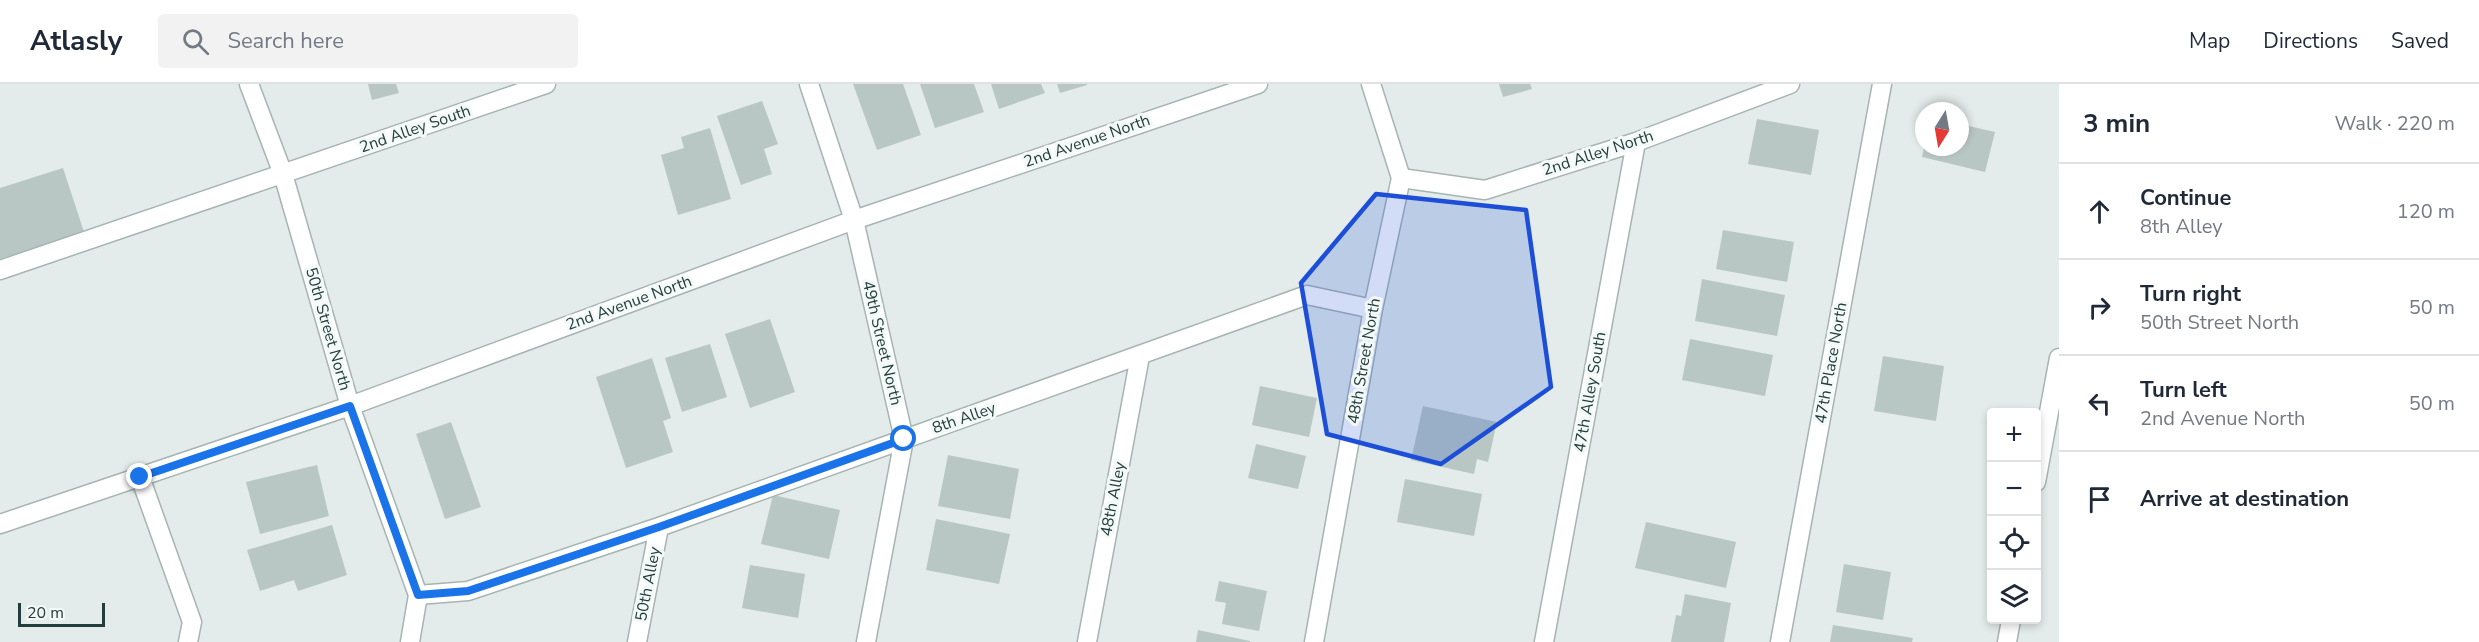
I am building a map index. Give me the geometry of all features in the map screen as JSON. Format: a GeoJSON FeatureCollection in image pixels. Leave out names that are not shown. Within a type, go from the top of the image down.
{"type":"FeatureCollection","features":[{"type":"Feature","properties":{"kind":"street","name":"50th Street North"},"geometry":{"type":"LineString","coordinates":[[249,84],[283,174],[350,406],[418,595],[410,642]]}},
{"type":"Feature","properties":{"kind":"street","name":"2nd Alley South"},"geometry":{"type":"LineString","coordinates":[[0,270],[546,84]]}},
{"type":"Feature","properties":{"kind":"street","name":"49th Street North"},"geometry":{"type":"LineString","coordinates":[[809,84],[854,220],[904,439],[866,642]]}},
{"type":"Feature","properties":{"kind":"street","name":"2nd Avenue North"},"geometry":{"type":"LineString","coordinates":[[0,524],[350,406],[854,220],[1258,84]]}},
{"type":"Feature","properties":{"kind":"street","name":"48th Street North"},"geometry":{"type":"LineString","coordinates":[[1314,642],[1373,309],[1401,178],[1371,84]]}},
{"type":"Feature","properties":{"kind":"street","name":"2nd Alley North"},"geometry":{"type":"LineString","coordinates":[[1401,178],[1485,190],[1636,142],[1791,84]]}},
{"type":"Feature","properties":{"kind":"street","name":"47th Place North"},"geometry":{"type":"LineString","coordinates":[[1780,642],[1882,84]]}},
{"type":"Feature","properties":{"kind":"street","name":"47th Alley South"},"geometry":{"type":"LineString","coordinates":[[1544,642],[1636,142]]}},
{"type":"Feature","properties":{"kind":"street","name":"8th Alley"},"geometry":{"type":"LineString","coordinates":[[418,595],[468,591],[659,527],[1140,356],[1307,294],[1373,309]]}},
{"type":"Feature","properties":{"kind":"street","name":"48th Alley"},"geometry":{"type":"LineString","coordinates":[[1087,642],[1140,356]]}},
{"type":"Feature","properties":{"kind":"street"},"geometry":{"type":"LineString","coordinates":[[2041,462],[2059,358]]}},
{"type":"Feature","properties":{"kind":"street"},"geometry":{"type":"LineString","coordinates":[[140,477],[192,622],[188,642]]}},
{"type":"Feature","properties":{"kind":"street","name":"50th Alley"},"geometry":{"type":"LineString","coordinates":[[637,642],[659,527]]}},
{"type":"Feature","properties":{"kind":"street"},"geometry":{"type":"LineString","coordinates":[[2007,642],[2010,624]]}},
{"type":"Feature","properties":{"kind":"highlighted area"},"geometry":{"type":"Polygon","coordinates":[[[1376,194],[1526,210],[1551,387],[1441,464],[1327,434],[1301,283],[1376,194]]]}},
{"type":"Feature","properties":{"kind":"building"},"geometry":{"type":"Polygon","coordinates":[[[368,84],[396,84],[399,93],[372,100],[368,84]]]}},
{"type":"Feature","properties":{"kind":"building"},"geometry":{"type":"Polygon","coordinates":[[[853,84],[903,84],[921,135],[877,150],[853,84]]]}},
{"type":"Feature","properties":{"kind":"building"},"geometry":{"type":"Polygon","coordinates":[[[920,84],[974,84],[984,112],[935,128],[920,84]]]}},
{"type":"Feature","properties":{"kind":"building"},"geometry":{"type":"Polygon","coordinates":[[[991,84],[1041,84],[1045,93],[999,109],[991,84]]]}},
{"type":"Feature","properties":{"kind":"building"},"geometry":{"type":"Polygon","coordinates":[[[1057,84],[1087,84],[1087,85],[1060,93],[1057,84]]]}},
{"type":"Feature","properties":{"kind":"building"},"geometry":{"type":"Polygon","coordinates":[[[1499,84],[1530,84],[1532,89],[1503,97],[1499,84]]]}},
{"type":"Feature","properties":{"kind":"building"},"geometry":{"type":"Polygon","coordinates":[[[762,101],[778,144],[764,149],[772,174],[741,185],[717,116],[762,101]]]}},
{"type":"Feature","properties":{"kind":"building"},"geometry":{"type":"Polygon","coordinates":[[[1757,119],[1819,130],[1811,175],[1748,164],[1757,119]]]}},
{"type":"Feature","properties":{"kind":"building"},"geometry":{"type":"Polygon","coordinates":[[[1969,126],[1995,132],[1985,172],[1922,157],[1969,156],[1969,126]]]}},
{"type":"Feature","properties":{"kind":"building"},"geometry":{"type":"Polygon","coordinates":[[[710,128],[731,199],[678,215],[661,155],[684,148],[681,137],[710,128]]]}},
{"type":"Feature","properties":{"kind":"building"},"geometry":{"type":"Polygon","coordinates":[[[63,168],[84,232],[0,259],[0,188],[63,168]]]}},
{"type":"Feature","properties":{"kind":"building"},"geometry":{"type":"Polygon","coordinates":[[[1723,230],[1794,242],[1787,282],[1716,269],[1723,230]]]}},
{"type":"Feature","properties":{"kind":"building"},"geometry":{"type":"Polygon","coordinates":[[[1702,279],[1785,295],[1777,336],[1695,321],[1702,279]]]}},
{"type":"Feature","properties":{"kind":"building"},"geometry":{"type":"Polygon","coordinates":[[[770,319],[795,392],[750,408],[725,334],[770,319]]]}},
{"type":"Feature","properties":{"kind":"building"},"geometry":{"type":"Polygon","coordinates":[[[1690,339],[1773,355],[1765,396],[1682,380],[1690,339]]]}},
{"type":"Feature","properties":{"kind":"building"},"geometry":{"type":"Polygon","coordinates":[[[710,344],[727,397],[682,412],[665,358],[710,344]]]}},
{"type":"Feature","properties":{"kind":"building"},"geometry":{"type":"Polygon","coordinates":[[[1883,356],[1944,366],[1936,421],[1874,411],[1883,356]]]}},
{"type":"Feature","properties":{"kind":"building"},"geometry":{"type":"Polygon","coordinates":[[[652,358],[671,418],[663,421],[673,452],[626,468],[596,377],[652,358]]]}},
{"type":"Feature","properties":{"kind":"building"},"geometry":{"type":"Polygon","coordinates":[[[1260,386],[1317,398],[1309,437],[1252,425],[1260,386]]]}},
{"type":"Feature","properties":{"kind":"building"},"geometry":{"type":"Polygon","coordinates":[[[1423,406],[1497,422],[1488,462],[1477,459],[1474,474],[1411,460],[1423,406]]]}},
{"type":"Feature","properties":{"kind":"building"},"geometry":{"type":"Polygon","coordinates":[[[451,422],[481,507],[445,519],[416,434],[451,422]]]}},
{"type":"Feature","properties":{"kind":"building"},"geometry":{"type":"Polygon","coordinates":[[[1256,444],[1306,456],[1298,489],[1248,478],[1256,444]]]}},
{"type":"Feature","properties":{"kind":"building"},"geometry":{"type":"Polygon","coordinates":[[[948,455],[1019,469],[1010,519],[938,506],[948,455]]]}},
{"type":"Feature","properties":{"kind":"building"},"geometry":{"type":"Polygon","coordinates":[[[317,465],[329,516],[260,534],[246,482],[317,465]]]}},
{"type":"Feature","properties":{"kind":"building"},"geometry":{"type":"Polygon","coordinates":[[[1405,479],[1482,494],[1474,536],[1397,522],[1405,479]]]}},
{"type":"Feature","properties":{"kind":"building"},"geometry":{"type":"Polygon","coordinates":[[[773,495],[840,510],[829,559],[761,544],[773,495]]]}},
{"type":"Feature","properties":{"kind":"building"},"geometry":{"type":"Polygon","coordinates":[[[936,519],[1010,534],[999,584],[926,570],[936,519]]]}},
{"type":"Feature","properties":{"kind":"building"},"geometry":{"type":"Polygon","coordinates":[[[1646,522],[1736,542],[1726,588],[1635,568],[1646,522]]]}},
{"type":"Feature","properties":{"kind":"building"},"geometry":{"type":"Polygon","coordinates":[[[332,525],[347,575],[298,591],[294,580],[260,591],[247,550],[332,525]]]}},
{"type":"Feature","properties":{"kind":"building"},"geometry":{"type":"Polygon","coordinates":[[[1844,564],[1891,572],[1883,620],[1836,612],[1844,564]]]}},
{"type":"Feature","properties":{"kind":"building"},"geometry":{"type":"Polygon","coordinates":[[[750,565],[805,574],[798,618],[742,608],[750,565]]]}},
{"type":"Feature","properties":{"kind":"building"},"geometry":{"type":"Polygon","coordinates":[[[1219,581],[1267,591],[1259,631],[1222,624],[1226,603],[1215,601],[1219,581]]]}},
{"type":"Feature","properties":{"kind":"building"},"geometry":{"type":"Polygon","coordinates":[[[1685,594],[1731,603],[1724,642],[1671,642],[1676,615],[1681,616],[1685,594]]]}},
{"type":"Feature","properties":{"kind":"building"},"geometry":{"type":"Polygon","coordinates":[[[1833,625],[1913,638],[1912,642],[1830,642],[1833,625]]]}},
{"type":"Feature","properties":{"kind":"building"},"geometry":{"type":"Polygon","coordinates":[[[1198,630],[1250,641],[1250,642],[1196,642],[1198,630]]]}},
{"type":"Feature","properties":{"kind":"route"},"geometry":{"type":"LineString","coordinates":[[140,477],[350,406],[418,595],[468,591],[659,527],[904,439]]}}]}
